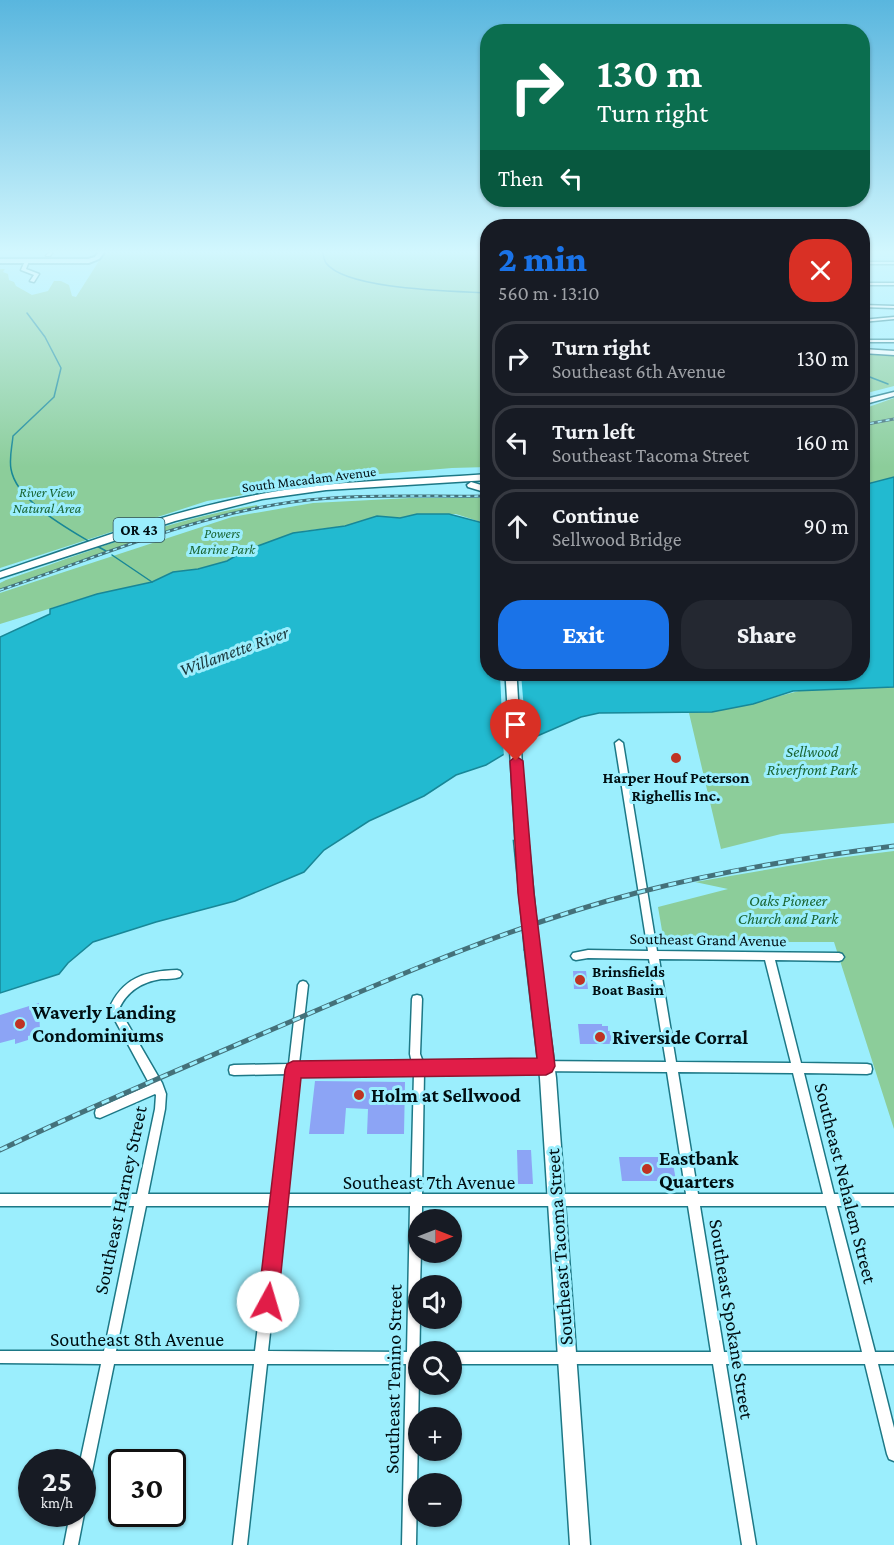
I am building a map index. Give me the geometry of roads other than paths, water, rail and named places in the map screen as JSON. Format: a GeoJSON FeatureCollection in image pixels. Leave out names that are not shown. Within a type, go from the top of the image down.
{"type":"FeatureCollection","features":[{"type":"Feature","properties":{"kind":"main road"},"geometry":{"type":"LineString","coordinates":[[870,352],[894,353]]}},
{"type":"Feature","properties":{"kind":"main road"},"geometry":{"type":"LineString","coordinates":[[870,397],[894,390]]}},
{"type":"Feature","properties":{"kind":"main road"},"geometry":{"type":"LineString","coordinates":[[870,400],[894,394]]}},
{"type":"Feature","properties":{"kind":"main road"},"geometry":{"type":"LineString","coordinates":[[230,503],[255,494],[320,483],[371,477],[480,470]]}},
{"type":"Feature","properties":{"kind":"main road","name":"South Macadam Avenue"},"geometry":{"type":"LineString","coordinates":[[0,575],[230,503],[311,490],[480,478]]}},
{"type":"Feature","properties":{"kind":"main road"},"geometry":{"type":"LineString","coordinates":[[230,503],[480,484]]}},
{"type":"Feature","properties":{"kind":"main road"},"geometry":{"type":"LineString","coordinates":[[471,485],[480,488]]}},
{"type":"Feature","properties":{"kind":"main road","name":"Southeast Tacoma Street"},"geometry":{"type":"LineString","coordinates":[[511,681],[521,840],[546,1066],[580,1545]]}},
{"type":"Feature","properties":{"kind":"street"},"geometry":{"type":"LineString","coordinates":[[870,341],[894,340]]}},
{"type":"Feature","properties":{"kind":"street","name":"Southeast Spokane Street"},"geometry":{"type":"LineString","coordinates":[[619,743],[749,1545]]}},
{"type":"Feature","properties":{"kind":"street","name":"Southeast Grand Avenue"},"geometry":{"type":"LineString","coordinates":[[576,956],[588,954],[839,957]]}},
{"type":"Feature","properties":{"kind":"street","name":"Southeast Nehalem Street"},"geometry":{"type":"LineString","coordinates":[[769,957],[894,1454]]}},
{"type":"Feature","properties":{"kind":"street","name":"Southeast Harney Street"},"geometry":{"type":"LineString","coordinates":[[90,1449],[160,1109],[161,1094],[114,1009],[117,999],[126,988],[146,979],[177,974]]}},
{"type":"Feature","properties":{"kind":"street"},"geometry":{"type":"LineString","coordinates":[[240,1545],[303,986]]}},
{"type":"Feature","properties":{"kind":"street","name":"Southeast Tenino Street"},"geometry":{"type":"LineString","coordinates":[[416,1341],[419,1067],[415,1054],[417,999]]}},
{"type":"Feature","properties":{"kind":"street"},"geometry":{"type":"LineString","coordinates":[[234,1070],[546,1066],[867,1069]]}},
{"type":"Feature","properties":{"kind":"street"},"geometry":{"type":"LineString","coordinates":[[100,1113],[158,1087]]}},
{"type":"Feature","properties":{"kind":"street","name":"Southeast 7th Avenue"},"geometry":{"type":"LineString","coordinates":[[0,1201],[894,1200]]}},
{"type":"Feature","properties":{"kind":"street","name":"Southeast 8th Avenue"},"geometry":{"type":"LineString","coordinates":[[0,1358],[408,1358]]}},
{"type":"Feature","properties":{"kind":"street"},"geometry":{"type":"LineString","coordinates":[[462,1358],[894,1358]]}},
{"type":"Feature","properties":{"kind":"street","name":"Southeast Tenino Street"},"geometry":{"type":"LineString","coordinates":[[409,1545],[415,1395]]}},
{"type":"Feature","properties":{"kind":"street"},"geometry":{"type":"LineString","coordinates":[[71,1545],[74,1527]]}},
{"type":"Feature","properties":{"kind":"water","name":"Willamette River"},"geometry":{"type":"Polygon","coordinates":[[[894,477],[894,687],[793,691],[753,704],[712,712],[599,713],[581,717],[528,740],[486,765],[456,775],[424,796],[369,821],[324,850],[304,872],[235,901],[93,942],[68,963],[59,974],[0,993],[0,637],[50,614],[50,609],[97,594],[152,582],[173,572],[198,569],[227,561],[244,551],[293,533],[345,526],[377,516],[400,518],[417,514],[449,514],[480,522],[480,681],[870,681],[870,483],[894,477]]]}},
{"type":"Feature","properties":{"kind":"waterway"},"geometry":{"type":"LineString","coordinates":[[34,322],[45,337],[61,368],[54,397],[13,436],[11,469],[15,480],[32,502],[43,512],[90,542]]}},
{"type":"Feature","properties":{"kind":"waterway"},"geometry":{"type":"LineString","coordinates":[[870,377],[888,384]]}},
{"type":"Feature","properties":{"kind":"waterway"},"geometry":{"type":"LineString","coordinates":[[95,545],[106,551]]}},
{"type":"Feature","properties":{"kind":"waterway"},"geometry":{"type":"LineString","coordinates":[[112,555],[152,582]]}},
{"type":"Feature","properties":{"kind":"railway"},"geometry":{"type":"LineString","coordinates":[[870,424],[894,419]]}},
{"type":"Feature","properties":{"kind":"railway"},"geometry":{"type":"LineString","coordinates":[[0,590],[144,539],[254,508],[341,497],[480,496]]}},
{"type":"Feature","properties":{"kind":"railway"},"geometry":{"type":"LineString","coordinates":[[0,1150],[145,1084],[377,985],[462,950],[548,919],[636,893],[732,871],[894,846]]}},
{"type":"Feature","properties":{"kind":"place","name":"Harper Houf Peterson Righellis Inc."},"geometry":{"type":"Point","coordinates":[676,758]}},
{"type":"Feature","properties":{"kind":"place","name":"Brinsfields Boat Basin"},"geometry":{"type":"Point","coordinates":[580,980]}},
{"type":"Feature","properties":{"kind":"place","name":"Waverly Landing Condominiums"},"geometry":{"type":"Point","coordinates":[20,1024]}},
{"type":"Feature","properties":{"kind":"place","name":"Riverside Corral"},"geometry":{"type":"Point","coordinates":[600,1037]}},
{"type":"Feature","properties":{"kind":"place","name":"Holm at Sellwood"},"geometry":{"type":"Point","coordinates":[359,1095]}},
{"type":"Feature","properties":{"kind":"place","name":"Eastbank Quarters"},"geometry":{"type":"Point","coordinates":[647,1169]}},
{"type":"Feature","properties":{"kind":"park label","name":"River View Natural Area"},"geometry":{"type":"Point","coordinates":[47,500]}},
{"type":"Feature","properties":{"kind":"park label","name":"Powers Marine Park"},"geometry":{"type":"Point","coordinates":[222,542]}},
{"type":"Feature","properties":{"kind":"park label","name":"Sellwood Riverfront Park"},"geometry":{"type":"Point","coordinates":[812,760]}},
{"type":"Feature","properties":{"kind":"park label","name":"Oaks Pioneer Church and Park"},"geometry":{"type":"Point","coordinates":[788,909]}}]}
